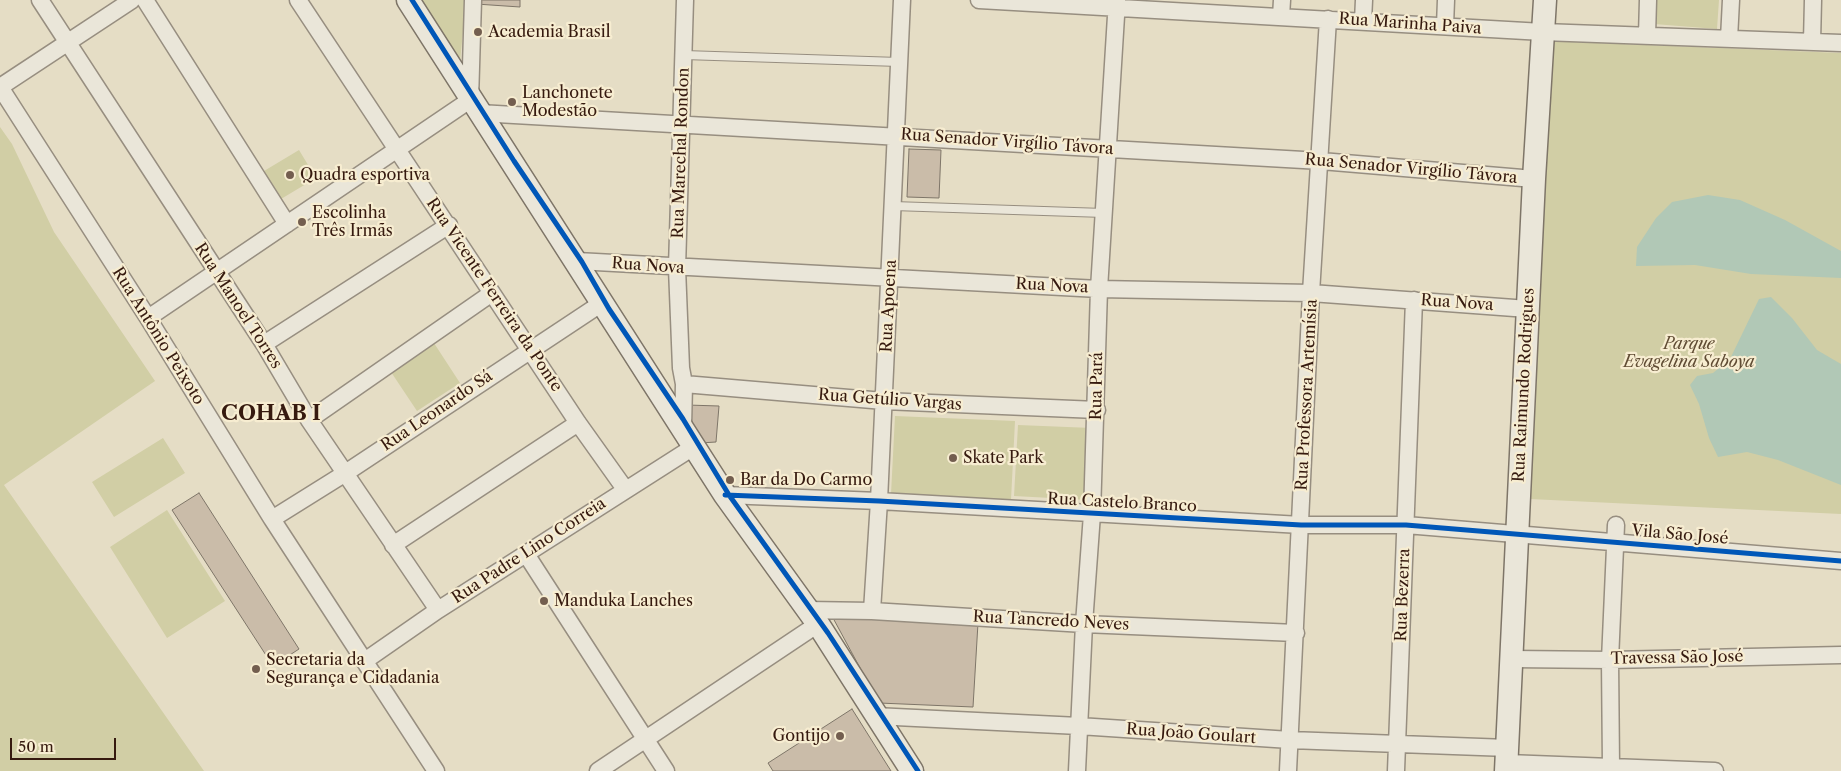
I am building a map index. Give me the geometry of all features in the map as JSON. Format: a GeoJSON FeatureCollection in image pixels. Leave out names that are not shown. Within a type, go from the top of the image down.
{"type":"FeatureCollection","features":[{"type":"Feature","properties":{"kind":"main road"},"geometry":{"type":"LineString","coordinates":[[408,0],[475,107],[683,426],[725,495],[812,617],[912,771]]}},
{"type":"Feature","properties":{"kind":"main road","name":"Rua Raimundo Rodrigues"},"geometry":{"type":"LineString","coordinates":[[1507,761],[1534,179],[1545,0]]}},
{"type":"Feature","properties":{"kind":"street","name":"Rua Manoel Torres"},"geometry":{"type":"LineString","coordinates":[[40,0],[264,344],[309,420],[344,474],[438,610]]}},
{"type":"Feature","properties":{"kind":"street"},"geometry":{"type":"LineString","coordinates":[[0,87],[132,0]]}},
{"type":"Feature","properties":{"kind":"street"},"geometry":{"type":"LineString","coordinates":[[145,0],[287,224]]}},
{"type":"Feature","properties":{"kind":"street","name":"Rua Vicente Ferreira da Ponte"},"geometry":{"type":"LineString","coordinates":[[298,0],[578,423],[625,489]]}},
{"type":"Feature","properties":{"kind":"street"},"geometry":{"type":"LineString","coordinates":[[148,318],[397,151],[475,107],[472,0]]}},
{"type":"Feature","properties":{"kind":"street","name":"Rua Marechal Rondon"},"geometry":{"type":"LineString","coordinates":[[683,426],[684,384],[681,368],[677,268],[685,0]]}},
{"type":"Feature","properties":{"kind":"street","name":"Rua Apoena"},"geometry":{"type":"LineString","coordinates":[[872,611],[880,501],[902,0]]}},
{"type":"Feature","properties":{"kind":"street","name":"Rua Marinha Paiva"},"geometry":{"type":"LineString","coordinates":[[979,0],[1198,6],[1282,17],[1363,22],[1543,32],[1841,43]]}},
{"type":"Feature","properties":{"kind":"street"},"geometry":{"type":"LineString","coordinates":[[1282,0],[1282,17]]}},
{"type":"Feature","properties":{"kind":"street"},"geometry":{"type":"LineString","coordinates":[[1363,22],[1364,0]]}},
{"type":"Feature","properties":{"kind":"street"},"geometry":{"type":"LineString","coordinates":[[1445,26],[1446,0]]}},
{"type":"Feature","properties":{"kind":"street"},"geometry":{"type":"LineString","coordinates":[[1646,36],[1648,0]]}},
{"type":"Feature","properties":{"kind":"street"},"geometry":{"type":"LineString","coordinates":[[1729,39],[1731,0]]}},
{"type":"Feature","properties":{"kind":"street"},"geometry":{"type":"LineString","coordinates":[[1812,42],[1814,0]]}},
{"type":"Feature","properties":{"kind":"street","name":"Rua Pará"},"geometry":{"type":"LineString","coordinates":[[1077,771],[1097,410],[1099,288],[1109,149],[1116,4]]}},
{"type":"Feature","properties":{"kind":"street","name":"Rua Professora Artemísia"},"geometry":{"type":"LineString","coordinates":[[1288,771],[1311,293],[1321,161],[1328,19]]}},
{"type":"Feature","properties":{"kind":"street","name":"Rua Antônio Peixoto"},"geometry":{"type":"LineString","coordinates":[[0,87],[148,318],[272,519],[366,660],[436,771]]}},
{"type":"Feature","properties":{"kind":"street","name":"Rua Senador Virgílio Távora"},"geometry":{"type":"LineString","coordinates":[[475,107],[682,126],[896,135],[1321,161],[1534,179]]}},
{"type":"Feature","properties":{"kind":"street"},"geometry":{"type":"LineString","coordinates":[[264,344],[449,226]]}},
{"type":"Feature","properties":{"kind":"street","name":"Rua Nova"},"geometry":{"type":"LineString","coordinates":[[577,262],[1099,288],[1311,293],[1528,309]]}},
{"type":"Feature","properties":{"kind":"street"},"geometry":{"type":"LineString","coordinates":[[309,420],[492,293]]}},
{"type":"Feature","properties":{"kind":"street","name":"Rua Bezerra"},"geometry":{"type":"LineString","coordinates":[[1396,771],[1414,300]]}},
{"type":"Feature","properties":{"kind":"street","name":"Rua Leonardo Sá"},"geometry":{"type":"LineString","coordinates":[[272,519],[344,474],[602,303]]}},
{"type":"Feature","properties":{"kind":"street","name":"Rua Getúlio Vargas"},"geometry":{"type":"LineString","coordinates":[[684,384],[884,401],[1097,410]]}},
{"type":"Feature","properties":{"kind":"street"},"geometry":{"type":"LineString","coordinates":[[393,545],[578,423]]}},
{"type":"Feature","properties":{"kind":"street","name":"Rua Padre Lino Correia"},"geometry":{"type":"LineString","coordinates":[[366,660],[438,610],[695,446]]}},
{"type":"Feature","properties":{"kind":"street","name":"Rua Castelo Branco"},"geometry":{"type":"LineString","coordinates":[[725,495],[880,501],[1301,525],[1406,525],[1517,534]]}},
{"type":"Feature","properties":{"kind":"street"},"geometry":{"type":"LineString","coordinates":[[1611,767],[1610,660],[1616,525]]}},
{"type":"Feature","properties":{"kind":"street","name":"Vila São José"},"geometry":{"type":"LineString","coordinates":[[1517,534],[1841,561]]}},
{"type":"Feature","properties":{"kind":"street"},"geometry":{"type":"LineString","coordinates":[[526,554],[666,771]]}},
{"type":"Feature","properties":{"kind":"street","name":"Rua Tancredo Neves"},"geometry":{"type":"LineString","coordinates":[[812,617],[872,611],[1084,624],[1296,632]]}},
{"type":"Feature","properties":{"kind":"street"},"geometry":{"type":"LineString","coordinates":[[598,771],[645,740],[812,617]]}},
{"type":"Feature","properties":{"kind":"street","name":"Travessa São José"},"geometry":{"type":"LineString","coordinates":[[1512,659],[1610,660],[1841,654]]}},
{"type":"Feature","properties":{"kind":"street","name":"Rua João Goulart"},"geometry":{"type":"LineString","coordinates":[[875,716],[1079,726],[1290,740],[1397,744],[1507,761],[1635,770],[1714,771]]}},
{"type":"Feature","properties":{"kind":"lane"},"geometry":{"type":"LineString","coordinates":[[684,55],[899,62]]}},
{"type":"Feature","properties":{"kind":"lane"},"geometry":{"type":"LineString","coordinates":[[893,206],[1104,213]]}},
{"type":"Feature","properties":{"kind":"green space"},"geometry":{"type":"Polygon","coordinates":[[[417,0],[466,0],[460,62],[417,0]]]}},
{"type":"Feature","properties":{"kind":"green space"},"geometry":{"type":"Polygon","coordinates":[[[1656,0],[1719,0],[1717,29],[1654,24],[1656,0]]]}},
{"type":"Feature","properties":{"kind":"green space","name":"Parque Evagelina Saboya"},"geometry":{"type":"Polygon","coordinates":[[[1549,41],[1841,53],[1841,514],[1530,499],[1549,41]]]}},
{"type":"Feature","properties":{"kind":"green space"},"geometry":{"type":"Polygon","coordinates":[[[0,127],[12,144],[54,232],[155,381],[4,485],[204,771],[0,771],[0,127]]]}},
{"type":"Feature","properties":{"kind":"green space","name":"Quadra esportiva"},"geometry":{"type":"Polygon","coordinates":[[[299,150],[316,178],[281,199],[264,171],[299,150]]]}},
{"type":"Feature","properties":{"kind":"green space"},"geometry":{"type":"Polygon","coordinates":[[[432,340],[460,383],[417,411],[389,369],[432,340]]]}},
{"type":"Feature","properties":{"kind":"green space","name":"Skate Park"},"geometry":{"type":"Polygon","coordinates":[[[895,416],[1015,421],[1011,500],[891,494],[895,416]]]}},
{"type":"Feature","properties":{"kind":"green space"},"geometry":{"type":"Polygon","coordinates":[[[1018,425],[1092,428],[1088,500],[1014,496],[1018,425]]]}},
{"type":"Feature","properties":{"kind":"green space"},"geometry":{"type":"Polygon","coordinates":[[[163,438],[185,473],[114,517],[92,482],[163,438]]]}},
{"type":"Feature","properties":{"kind":"green space"},"geometry":{"type":"Polygon","coordinates":[[[167,510],[225,601],[167,638],[110,547],[167,510]]]}},
{"type":"Feature","properties":{"kind":"shaded area"},"geometry":{"type":"Polygon","coordinates":[[[1708,195],[1740,200],[1785,220],[1841,251],[1841,278],[1751,274],[1695,265],[1636,266],[1637,247],[1656,218],[1672,202],[1708,195]]]}},
{"type":"Feature","properties":{"kind":"shaded area"},"geometry":{"type":"Polygon","coordinates":[[[1771,297],[1792,318],[1817,350],[1841,364],[1841,485],[1778,460],[1747,452],[1718,457],[1709,438],[1699,404],[1690,385],[1697,376],[1713,373],[1730,359],[1759,299],[1771,297]]]}},
{"type":"Feature","properties":{"kind":"building"},"geometry":{"type":"Polygon","coordinates":[[[476,0],[520,0],[520,7],[476,4],[476,0]]]}},
{"type":"Feature","properties":{"kind":"building"},"geometry":{"type":"Polygon","coordinates":[[[909,149],[941,150],[939,198],[907,197],[909,149]]]}},
{"type":"Feature","properties":{"kind":"building"},"geometry":{"type":"Polygon","coordinates":[[[687,405],[719,406],[716,442],[700,443],[686,415],[687,405]]]}},
{"type":"Feature","properties":{"kind":"building"},"geometry":{"type":"Polygon","coordinates":[[[199,493],[299,649],[273,666],[172,510],[199,493]]]}},
{"type":"Feature","properties":{"kind":"building"},"geometry":{"type":"Polygon","coordinates":[[[833,618],[978,623],[973,707],[879,703],[833,618]]]}},
{"type":"Feature","properties":{"kind":"building","name":"Gontijo"},"geometry":{"type":"Polygon","coordinates":[[[852,709],[891,771],[773,771],[768,763],[852,709]]]}},
{"type":"Feature","properties":{"kind":"cycle path"},"geometry":{"type":"LineString","coordinates":[[412,0],[514,161],[582,262],[609,309],[683,419],[729,495],[828,633],[918,771]]}},
{"type":"Feature","properties":{"kind":"cycle path"},"geometry":{"type":"LineString","coordinates":[[725,495],[879,501],[1301,525],[1406,525],[1841,561]]}},
{"type":"Feature","properties":{"kind":"place","name":"Academia Brasil"},"geometry":{"type":"Point","coordinates":[478,32]}},
{"type":"Feature","properties":{"kind":"place","name":"Lanchonete Modestão"},"geometry":{"type":"Point","coordinates":[512,102]}},
{"type":"Feature","properties":{"kind":"place","name":"Quadra esportiva"},"geometry":{"type":"Point","coordinates":[290,175]}},
{"type":"Feature","properties":{"kind":"place","name":"Escolinha Três Irmãs"},"geometry":{"type":"Point","coordinates":[302,222]}},
{"type":"Feature","properties":{"kind":"place","name":"Skate Park"},"geometry":{"type":"Point","coordinates":[953,458]}},
{"type":"Feature","properties":{"kind":"place","name":"Bar da Do Carmo"},"geometry":{"type":"Point","coordinates":[730,480]}},
{"type":"Feature","properties":{"kind":"place","name":"Manduka Lanches"},"geometry":{"type":"Point","coordinates":[544,601]}},
{"type":"Feature","properties":{"kind":"place","name":"Secretaria da Segurança e Cidadania"},"geometry":{"type":"Point","coordinates":[256,669]}},
{"type":"Feature","properties":{"kind":"place","name":"Gontijo"},"geometry":{"type":"Point","coordinates":[840,736]}},
{"type":"Feature","properties":{"kind":"district","name":"COHAB I"},"geometry":{"type":"Point","coordinates":[271,414]}}]}
